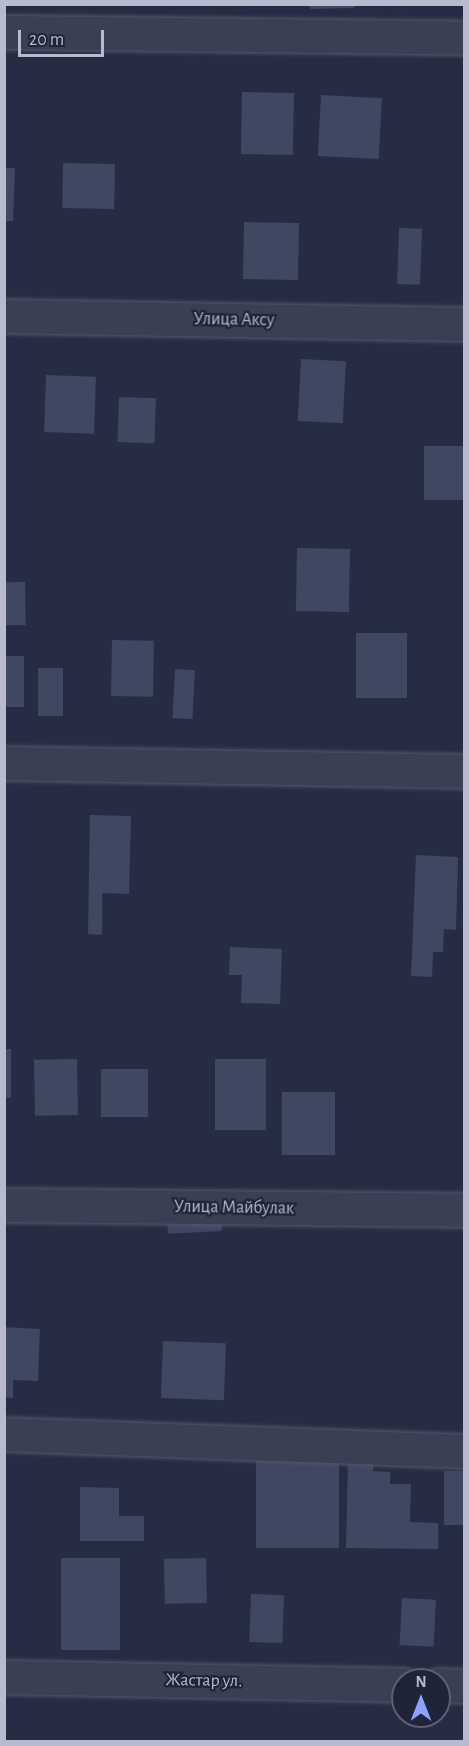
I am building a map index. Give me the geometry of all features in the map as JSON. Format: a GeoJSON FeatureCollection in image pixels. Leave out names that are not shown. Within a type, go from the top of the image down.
{"type":"FeatureCollection","features":[{"type":"Feature","properties":{"kind":"street"},"geometry":{"type":"LineString","coordinates":[[4,32],[465,38]]}},
{"type":"Feature","properties":{"kind":"street","name":"Улица Аксу"},"geometry":{"type":"LineString","coordinates":[[4,316],[465,324]]}},
{"type":"Feature","properties":{"kind":"street"},"geometry":{"type":"LineString","coordinates":[[4,763],[465,771]]}},
{"type":"Feature","properties":{"kind":"street","name":"Улица Майбулак"},"geometry":{"type":"LineString","coordinates":[[4,1205],[465,1210]]}},
{"type":"Feature","properties":{"kind":"street"},"geometry":{"type":"LineString","coordinates":[[4,1434],[465,1451]]}},
{"type":"Feature","properties":{"kind":"street","name":"Жастар ул."},"geometry":{"type":"LineString","coordinates":[[4,1677],[391,1685]]}},
{"type":"Feature","properties":{"kind":"building"},"geometry":{"type":"Polygon","coordinates":[[[309,4],[354,4],[354,8],[310,9],[309,4]]]}},
{"type":"Feature","properties":{"kind":"building"},"geometry":{"type":"Polygon","coordinates":[[[242,92],[294,93],[293,155],[241,154],[242,92]]]}},
{"type":"Feature","properties":{"kind":"building"},"geometry":{"type":"Polygon","coordinates":[[[321,95],[382,98],[379,159],[318,156],[321,95]]]}},
{"type":"Feature","properties":{"kind":"building"},"geometry":{"type":"Polygon","coordinates":[[[63,163],[115,164],[114,209],[62,208],[63,163]]]}},
{"type":"Feature","properties":{"kind":"building"},"geometry":{"type":"Polygon","coordinates":[[[4,168],[15,168],[13,221],[4,221],[4,168]]]}},
{"type":"Feature","properties":{"kind":"building"},"geometry":{"type":"Polygon","coordinates":[[[244,222],[299,223],[298,280],[243,279],[244,222]]]}},
{"type":"Feature","properties":{"kind":"building"},"geometry":{"type":"Polygon","coordinates":[[[399,228],[422,229],[420,285],[397,284],[399,228]]]}},
{"type":"Feature","properties":{"kind":"building"},"geometry":{"type":"Polygon","coordinates":[[[301,359],[346,361],[343,423],[298,421],[301,359]]]}},
{"type":"Feature","properties":{"kind":"building"},"geometry":{"type":"Polygon","coordinates":[[[46,375],[96,377],[94,434],[44,432],[46,375]]]}},
{"type":"Feature","properties":{"kind":"building"},"geometry":{"type":"Polygon","coordinates":[[[119,397],[156,398],[154,443],[117,442],[119,397]]]}},
{"type":"Feature","properties":{"kind":"building"},"geometry":{"type":"Polygon","coordinates":[[[424,446],[464,446],[464,500],[424,500],[424,446]]]}},
{"type":"Feature","properties":{"kind":"building"},"geometry":{"type":"Polygon","coordinates":[[[297,548],[350,549],[349,612],[296,611],[297,548]]]}},
{"type":"Feature","properties":{"kind":"building"},"geometry":{"type":"Polygon","coordinates":[[[5,582],[25,582],[26,625],[6,625],[5,582]]]}},
{"type":"Feature","properties":{"kind":"building"},"geometry":{"type":"Polygon","coordinates":[[[356,633],[407,633],[407,698],[356,698],[356,633]]]}},
{"type":"Feature","properties":{"kind":"building"},"geometry":{"type":"Polygon","coordinates":[[[112,640],[154,641],[153,697],[111,696],[112,640]]]}},
{"type":"Feature","properties":{"kind":"building"},"geometry":{"type":"Polygon","coordinates":[[[4,656],[24,656],[24,707],[4,707],[4,656]]]}},
{"type":"Feature","properties":{"kind":"building"},"geometry":{"type":"Polygon","coordinates":[[[38,668],[63,668],[63,716],[38,716],[38,668]]]}},
{"type":"Feature","properties":{"kind":"building"},"geometry":{"type":"Polygon","coordinates":[[[175,669],[195,670],[192,719],[172,718],[175,669]]]}},
{"type":"Feature","properties":{"kind":"building"},"geometry":{"type":"Polygon","coordinates":[[[90,815],[131,816],[129,894],[102,893],[102,935],[88,934],[90,815]]]}},
{"type":"Feature","properties":{"kind":"building"},"geometry":{"type":"Polygon","coordinates":[[[416,855],[458,857],[456,930],[444,929],[443,952],[433,952],[432,977],[411,976],[416,855]]]}},
{"type":"Feature","properties":{"kind":"building"},"geometry":{"type":"Polygon","coordinates":[[[230,947],[282,949],[280,1004],[241,1003],[242,975],[229,975],[230,947]]]}},
{"type":"Feature","properties":{"kind":"building"},"geometry":{"type":"Polygon","coordinates":[[[4,1049],[11,1049],[11,1098],[4,1098],[4,1049]]]}},
{"type":"Feature","properties":{"kind":"building"},"geometry":{"type":"Polygon","coordinates":[[[77,1059],[78,1115],[35,1116],[34,1060],[77,1059]]]}},
{"type":"Feature","properties":{"kind":"building"},"geometry":{"type":"Polygon","coordinates":[[[215,1059],[266,1059],[266,1130],[215,1130],[215,1059]]]}},
{"type":"Feature","properties":{"kind":"building"},"geometry":{"type":"Polygon","coordinates":[[[101,1069],[148,1069],[148,1117],[101,1117],[101,1069]]]}},
{"type":"Feature","properties":{"kind":"building"},"geometry":{"type":"Polygon","coordinates":[[[282,1092],[335,1092],[335,1155],[282,1155],[282,1092]]]}},
{"type":"Feature","properties":{"kind":"building"},"geometry":{"type":"Polygon","coordinates":[[[221,1214],[222,1231],[168,1234],[167,1217],[221,1214]]]}},
{"type":"Feature","properties":{"kind":"building"},"geometry":{"type":"Polygon","coordinates":[[[4,1327],[40,1329],[38,1381],[13,1380],[13,1398],[4,1397],[4,1327]]]}},
{"type":"Feature","properties":{"kind":"building"},"geometry":{"type":"Polygon","coordinates":[[[163,1341],[226,1343],[224,1400],[161,1398],[163,1341]]]}},
{"type":"Feature","properties":{"kind":"building"},"geometry":{"type":"Polygon","coordinates":[[[348,1455],[373,1455],[373,1471],[390,1472],[390,1484],[411,1484],[410,1522],[438,1523],[438,1549],[346,1548],[348,1455]]]}},
{"type":"Feature","properties":{"kind":"building"},"geometry":{"type":"Polygon","coordinates":[[[256,1456],[339,1456],[339,1548],[256,1548],[256,1456]]]}},
{"type":"Feature","properties":{"kind":"building"},"geometry":{"type":"Polygon","coordinates":[[[444,1471],[464,1471],[464,1525],[444,1525],[444,1471]]]}},
{"type":"Feature","properties":{"kind":"building"},"geometry":{"type":"Polygon","coordinates":[[[80,1487],[119,1488],[119,1516],[144,1516],[144,1541],[80,1541],[80,1487]]]}},
{"type":"Feature","properties":{"kind":"building"},"geometry":{"type":"Polygon","coordinates":[[[61,1558],[120,1558],[120,1650],[61,1650],[61,1558]]]}},
{"type":"Feature","properties":{"kind":"building"},"geometry":{"type":"Polygon","coordinates":[[[206,1558],[207,1603],[165,1604],[164,1559],[206,1558]]]}},
{"type":"Feature","properties":{"kind":"building"},"geometry":{"type":"Polygon","coordinates":[[[251,1594],[284,1595],[282,1643],[249,1642],[251,1594]]]}},
{"type":"Feature","properties":{"kind":"building"},"geometry":{"type":"Polygon","coordinates":[[[402,1598],[436,1600],[433,1647],[400,1645],[402,1598]]]}}]}
